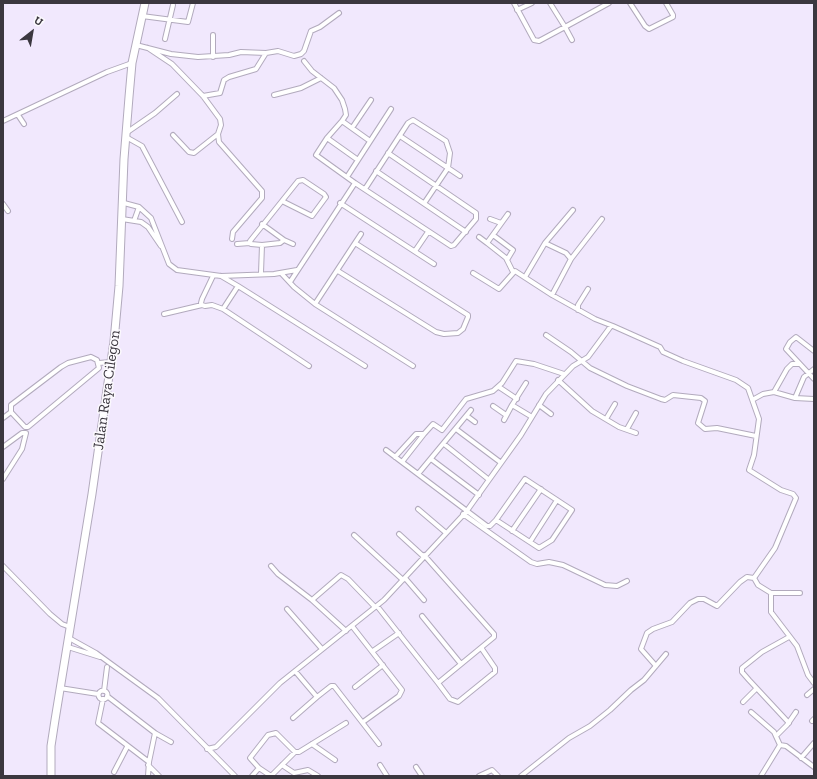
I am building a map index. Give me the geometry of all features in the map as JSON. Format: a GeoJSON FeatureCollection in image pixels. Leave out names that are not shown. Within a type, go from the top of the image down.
{"type":"FeatureCollection","features":[{"type":"Feature","properties":{"kind":"highway","name":"Jalan Raya Cilegon"},"geometry":{"type":"LineString","coordinates":[[51,776],[51,746],[92,494],[111,362],[120,286],[126,135],[132,63],[145,3]]}},
{"type":"Feature","properties":{"kind":"street"},"geometry":{"type":"LineString","coordinates":[[142,16],[189,21],[193,3]]}},
{"type":"Feature","properties":{"kind":"street"},"geometry":{"type":"LineString","coordinates":[[514,3],[536,41],[609,3]]}},
{"type":"Feature","properties":{"kind":"street"},"geometry":{"type":"LineString","coordinates":[[517,10],[532,3]]}},
{"type":"Feature","properties":{"kind":"street"},"geometry":{"type":"LineString","coordinates":[[550,3],[572,40]]}},
{"type":"Feature","properties":{"kind":"street"},"geometry":{"type":"LineString","coordinates":[[630,3],[645,26],[649,29],[673,17],[674,15],[666,3]]}},
{"type":"Feature","properties":{"kind":"street"},"geometry":{"type":"LineString","coordinates":[[165,39],[173,5]]}},
{"type":"Feature","properties":{"kind":"street"},"geometry":{"type":"LineString","coordinates":[[136,45],[171,54],[198,57],[229,56],[241,52],[266,53],[278,51],[294,56],[301,54],[304,51],[311,31],[320,27],[339,13]]}},
{"type":"Feature","properties":{"kind":"street"},"geometry":{"type":"LineString","coordinates":[[213,35],[213,57]]}},
{"type":"Feature","properties":{"kind":"street"},"geometry":{"type":"LineString","coordinates":[[148,48],[172,64],[203,96],[220,119],[221,129],[218,134],[194,154],[185,148],[173,134]]}},
{"type":"Feature","properties":{"kind":"street"},"geometry":{"type":"LineString","coordinates":[[203,96],[220,93],[224,80],[229,77],[256,69],[266,53]]}},
{"type":"Feature","properties":{"kind":"street"},"geometry":{"type":"LineString","coordinates":[[304,61],[308,67],[334,88],[344,104],[346,115],[326,138],[316,155],[355,183],[452,247],[476,219],[476,213],[388,153]]}},
{"type":"Feature","properties":{"kind":"street"},"geometry":{"type":"LineString","coordinates":[[3,121],[107,72],[132,63]]}},
{"type":"Feature","properties":{"kind":"street"},"geometry":{"type":"LineString","coordinates":[[274,95],[301,88],[322,78]]}},
{"type":"Feature","properties":{"kind":"street"},"geometry":{"type":"LineString","coordinates":[[177,94],[126,135],[142,146],[182,222]]}},
{"type":"Feature","properties":{"kind":"street"},"geometry":{"type":"LineString","coordinates":[[352,128],[372,100]]}},
{"type":"Feature","properties":{"kind":"street"},"geometry":{"type":"LineString","coordinates":[[347,177],[391,109]]}},
{"type":"Feature","properties":{"kind":"street"},"geometry":{"type":"LineString","coordinates":[[18,115],[24,124]]}},
{"type":"Feature","properties":{"kind":"street"},"geometry":{"type":"LineString","coordinates":[[365,189],[410,121],[413,120],[444,139],[447,142],[450,153],[448,168],[435,185],[425,202]]}},
{"type":"Feature","properties":{"kind":"street"},"geometry":{"type":"LineString","coordinates":[[342,121],[370,141]]}},
{"type":"Feature","properties":{"kind":"street"},"geometry":{"type":"LineString","coordinates":[[218,134],[219,142],[262,192],[262,198],[233,232],[232,239]]}},
{"type":"Feature","properties":{"kind":"street"},"geometry":{"type":"LineString","coordinates":[[400,136],[460,176]]}},
{"type":"Feature","properties":{"kind":"street"},"geometry":{"type":"LineString","coordinates":[[326,138],[358,160]]}},
{"type":"Feature","properties":{"kind":"street"},"geometry":{"type":"LineString","coordinates":[[376,171],[425,202],[466,232]]}},
{"type":"Feature","properties":{"kind":"street"},"geometry":{"type":"LineString","coordinates":[[250,243],[262,224],[300,179],[324,194],[326,197],[312,216],[282,201]]}},
{"type":"Feature","properties":{"kind":"street"},"geometry":{"type":"LineString","coordinates":[[290,282],[355,183]]}},
{"type":"Feature","properties":{"kind":"street"},"geometry":{"type":"LineString","coordinates":[[124,203],[144,211],[155,225],[169,264],[173,269],[213,276],[281,273],[297,270]]}},
{"type":"Feature","properties":{"kind":"street"},"geometry":{"type":"LineString","coordinates":[[3,204],[8,210]]}},
{"type":"Feature","properties":{"kind":"street"},"geometry":{"type":"LineString","coordinates":[[340,204],[434,264]]}},
{"type":"Feature","properties":{"kind":"street"},"geometry":{"type":"LineString","coordinates":[[134,221],[139,208]]}},
{"type":"Feature","properties":{"kind":"street"},"geometry":{"type":"LineString","coordinates":[[525,277],[545,242],[573,210]]}},
{"type":"Feature","properties":{"kind":"street"},"geometry":{"type":"LineString","coordinates":[[487,243],[508,214]]}},
{"type":"Feature","properties":{"kind":"street"},"geometry":{"type":"LineString","coordinates":[[122,219],[141,222],[148,227],[163,249]]}},
{"type":"Feature","properties":{"kind":"street"},"geometry":{"type":"LineString","coordinates":[[490,219],[501,223]]}},
{"type":"Feature","properties":{"kind":"street"},"geometry":{"type":"LineString","coordinates":[[552,295],[571,259],[602,219]]}},
{"type":"Feature","properties":{"kind":"street"},"geometry":{"type":"LineString","coordinates":[[262,224],[284,240],[293,244]]}},
{"type":"Feature","properties":{"kind":"street"},"geometry":{"type":"LineString","coordinates":[[414,251],[428,232]]}},
{"type":"Feature","properties":{"kind":"street"},"geometry":{"type":"LineString","coordinates":[[315,304],[361,234]]}},
{"type":"Feature","properties":{"kind":"street"},"geometry":{"type":"LineString","coordinates":[[493,235],[513,250],[507,260]]}},
{"type":"Feature","properties":{"kind":"street"},"geometry":{"type":"LineString","coordinates":[[479,237],[507,260],[513,272]]}},
{"type":"Feature","properties":{"kind":"street"},"geometry":{"type":"LineString","coordinates":[[237,244],[280,244],[284,240]]}},
{"type":"Feature","properties":{"kind":"street"},"geometry":{"type":"LineString","coordinates":[[545,242],[566,253],[571,259]]}},
{"type":"Feature","properties":{"kind":"street"},"geometry":{"type":"LineString","coordinates":[[338,271],[429,329],[444,334],[453,334],[458,333],[463,329],[468,315],[356,243]]}},
{"type":"Feature","properties":{"kind":"street"},"geometry":{"type":"LineString","coordinates":[[261,273],[262,245]]}},
{"type":"Feature","properties":{"kind":"street"},"geometry":{"type":"LineString","coordinates":[[513,272],[515,271],[578,310],[610,326],[660,347],[663,352],[745,384],[754,399],[759,419],[756,436],[756,449],[749,467],[750,472],[781,490],[793,494],[796,498],[776,548],[754,578]]}},
{"type":"Feature","properties":{"kind":"street"},"geometry":{"type":"LineString","coordinates":[[473,273],[498,289],[513,272]]}},
{"type":"Feature","properties":{"kind":"street"},"geometry":{"type":"LineString","coordinates":[[281,273],[315,304],[413,366]]}},
{"type":"Feature","properties":{"kind":"street"},"geometry":{"type":"LineString","coordinates":[[202,304],[202,299],[213,276]]}},
{"type":"Feature","properties":{"kind":"street"},"geometry":{"type":"LineString","coordinates":[[221,276],[365,366]]}},
{"type":"Feature","properties":{"kind":"street"},"geometry":{"type":"LineString","coordinates":[[223,309],[238,286]]}},
{"type":"Feature","properties":{"kind":"street"},"geometry":{"type":"LineString","coordinates":[[578,310],[578,305],[588,289]]}},
{"type":"Feature","properties":{"kind":"street"},"geometry":{"type":"LineString","coordinates":[[164,314],[202,304],[204,306],[212,305],[223,309],[308,366]]}},
{"type":"Feature","properties":{"kind":"street"},"geometry":{"type":"LineString","coordinates":[[207,749],[216,747],[256,705],[295,671],[376,606],[404,579],[445,532],[465,513],[479,495],[488,479],[558,380],[592,352],[610,326]]}},
{"type":"Feature","properties":{"kind":"street"},"geometry":{"type":"LineString","coordinates":[[546,336],[571,352],[580,362],[607,377],[661,399],[665,400],[673,395],[701,398],[705,401],[698,421],[701,427],[705,429],[717,428],[756,436]]}},
{"type":"Feature","properties":{"kind":"street"},"geometry":{"type":"LineString","coordinates":[[814,351],[800,338],[794,338],[786,349],[798,364],[814,379]]}},
{"type":"Feature","properties":{"kind":"street"},"geometry":{"type":"LineString","coordinates":[[10,413],[10,407],[16,401],[68,363],[91,357],[99,363],[111,362]]}},
{"type":"Feature","properties":{"kind":"street"},"geometry":{"type":"LineString","coordinates":[[442,430],[466,399],[493,391],[499,387],[515,362],[519,360],[564,374]]}},
{"type":"Feature","properties":{"kind":"street"},"geometry":{"type":"LineString","coordinates":[[3,447],[94,373],[99,368],[99,363]]}},
{"type":"Feature","properties":{"kind":"street"},"geometry":{"type":"LineString","coordinates":[[774,392],[787,369],[792,364],[798,364]]}},
{"type":"Feature","properties":{"kind":"street"},"geometry":{"type":"LineString","coordinates":[[795,398],[804,377],[814,369]]}},
{"type":"Feature","properties":{"kind":"street"},"geometry":{"type":"LineString","coordinates":[[558,380],[579,401],[606,419],[636,433]]}},
{"type":"Feature","properties":{"kind":"street"},"geometry":{"type":"LineString","coordinates":[[504,420],[526,383]]}},
{"type":"Feature","properties":{"kind":"street"},"geometry":{"type":"LineString","coordinates":[[499,387],[517,399]]}},
{"type":"Feature","properties":{"kind":"street"},"geometry":{"type":"LineString","coordinates":[[754,399],[763,394],[774,392],[795,398],[814,399]]}},
{"type":"Feature","properties":{"kind":"street"},"geometry":{"type":"LineString","coordinates":[[606,419],[615,404]]}},
{"type":"Feature","properties":{"kind":"street"},"geometry":{"type":"LineString","coordinates":[[512,405],[532,417]]}},
{"type":"Feature","properties":{"kind":"street"},"geometry":{"type":"LineString","coordinates":[[539,405],[551,414]]}},
{"type":"Feature","properties":{"kind":"street"},"geometry":{"type":"LineString","coordinates":[[493,406],[506,415]]}},
{"type":"Feature","properties":{"kind":"street"},"geometry":{"type":"LineString","coordinates":[[3,410],[10,413],[26,428]]}},
{"type":"Feature","properties":{"kind":"street"},"geometry":{"type":"LineString","coordinates":[[418,474],[471,410]]}},
{"type":"Feature","properties":{"kind":"street"},"geometry":{"type":"LineString","coordinates":[[627,429],[636,412]]}},
{"type":"Feature","properties":{"kind":"street"},"geometry":{"type":"LineString","coordinates":[[3,418],[10,413]]}},
{"type":"Feature","properties":{"kind":"street"},"geometry":{"type":"LineString","coordinates":[[466,416],[475,422]]}},
{"type":"Feature","properties":{"kind":"street"},"geometry":{"type":"LineString","coordinates":[[402,462],[424,434],[434,424],[450,436]]}},
{"type":"Feature","properties":{"kind":"street"},"geometry":{"type":"LineString","coordinates":[[456,429],[500,462]]}},
{"type":"Feature","properties":{"kind":"street"},"geometry":{"type":"LineString","coordinates":[[3,479],[22,449],[26,433],[22,433]]}},
{"type":"Feature","properties":{"kind":"street"},"geometry":{"type":"LineString","coordinates":[[394,457],[414,435],[424,434]]}},
{"type":"Feature","properties":{"kind":"street"},"geometry":{"type":"LineString","coordinates":[[444,444],[488,479]]}},
{"type":"Feature","properties":{"kind":"street"},"geometry":{"type":"LineString","coordinates":[[386,450],[465,513],[531,562],[536,564],[549,562],[563,565],[605,585],[617,586],[628,581]]}},
{"type":"Feature","properties":{"kind":"street"},"geometry":{"type":"LineString","coordinates":[[431,459],[479,495]]}},
{"type":"Feature","properties":{"kind":"street"},"geometry":{"type":"LineString","coordinates":[[465,513],[489,527],[496,520],[524,480],[572,508],[572,511],[550,542],[539,548],[496,520]]}},
{"type":"Feature","properties":{"kind":"street"},"geometry":{"type":"LineString","coordinates":[[512,531],[541,489]]}},
{"type":"Feature","properties":{"kind":"street"},"geometry":{"type":"LineString","coordinates":[[530,542],[557,500]]}},
{"type":"Feature","properties":{"kind":"street"},"geometry":{"type":"LineString","coordinates":[[418,509],[445,532]]}},
{"type":"Feature","properties":{"kind":"street"},"geometry":{"type":"LineString","coordinates":[[399,534],[424,556],[494,634],[494,637],[482,649],[438,683]]}},
{"type":"Feature","properties":{"kind":"street"},"geometry":{"type":"LineString","coordinates":[[354,535],[404,579],[424,600]]}},
{"type":"Feature","properties":{"kind":"street"},"geometry":{"type":"LineString","coordinates":[[3,566],[50,614],[62,624],[70,627]]}},
{"type":"Feature","properties":{"kind":"street"},"geometry":{"type":"LineString","coordinates":[[271,566],[278,574],[312,600],[346,631]]}},
{"type":"Feature","properties":{"kind":"street"},"geometry":{"type":"LineString","coordinates":[[312,600],[341,576],[348,579],[376,606],[399,633],[450,700],[458,702],[495,672],[496,668],[482,649]]}},
{"type":"Feature","properties":{"kind":"street"},"geometry":{"type":"LineString","coordinates":[[656,666],[641,649],[647,633],[676,619],[690,604],[698,599],[704,599],[717,606],[740,582],[747,577],[754,578]]}},
{"type":"Feature","properties":{"kind":"street"},"geometry":{"type":"LineString","coordinates":[[754,578],[758,585],[771,593],[800,593]]}},
{"type":"Feature","properties":{"kind":"street"},"geometry":{"type":"LineString","coordinates":[[771,593],[771,612],[797,646],[808,675],[814,683]]}},
{"type":"Feature","properties":{"kind":"street"},"geometry":{"type":"LineString","coordinates":[[287,609],[322,649]]}},
{"type":"Feature","properties":{"kind":"street"},"geometry":{"type":"LineString","coordinates":[[422,616],[461,664]]}},
{"type":"Feature","properties":{"kind":"street"},"geometry":{"type":"LineString","coordinates":[[352,626],[401,687],[402,692],[399,696],[363,722]]}},
{"type":"Feature","properties":{"kind":"street"},"geometry":{"type":"LineString","coordinates":[[373,651],[399,633]]}},
{"type":"Feature","properties":{"kind":"street"},"geometry":{"type":"LineString","coordinates":[[789,723],[756,689],[742,672],[742,668],[762,652],[790,637]]}},
{"type":"Feature","properties":{"kind":"street"},"geometry":{"type":"LineString","coordinates":[[69,638],[102,657],[158,698],[176,714],[207,749],[235,776]]}},
{"type":"Feature","properties":{"kind":"street"},"geometry":{"type":"LineString","coordinates":[[68,647],[102,657]]}},
{"type":"Feature","properties":{"kind":"street"},"geometry":{"type":"LineString","coordinates":[[521,776],[569,738],[590,726],[610,710],[644,680],[666,654]]}},
{"type":"Feature","properties":{"kind":"street"},"geometry":{"type":"LineString","coordinates":[[355,687],[383,665]]}},
{"type":"Feature","properties":{"kind":"street"},"geometry":{"type":"LineString","coordinates":[[107,667],[104,691],[107,696],[155,733],[171,742]]}},
{"type":"Feature","properties":{"kind":"street"},"geometry":{"type":"LineString","coordinates":[[295,671],[318,697]]}},
{"type":"Feature","properties":{"kind":"street"},"geometry":{"type":"LineString","coordinates":[[292,718],[331,686],[334,686],[379,744]]}},
{"type":"Feature","properties":{"kind":"street"},"geometry":{"type":"LineString","coordinates":[[60,688],[98,694],[100,691],[104,691]]}},
{"type":"Feature","properties":{"kind":"street"},"geometry":{"type":"LineString","coordinates":[[743,702],[756,689]]}},
{"type":"Feature","properties":{"kind":"street"},"geometry":{"type":"LineString","coordinates":[[807,695],[814,689]]}},
{"type":"Feature","properties":{"kind":"street"},"geometry":{"type":"LineString","coordinates":[[98,694],[103,700]]}},
{"type":"Feature","properties":{"kind":"street"},"geometry":{"type":"LineString","coordinates":[[107,696],[103,700],[98,723],[148,764],[159,776]]}},
{"type":"Feature","properties":{"kind":"street"},"geometry":{"type":"LineString","coordinates":[[751,712],[774,732],[780,745]]}},
{"type":"Feature","properties":{"kind":"street"},"geometry":{"type":"LineString","coordinates":[[776,736],[789,723],[796,712]]}},
{"type":"Feature","properties":{"kind":"street"},"geometry":{"type":"LineString","coordinates":[[295,752],[276,733],[270,734],[250,758],[259,768],[271,776],[295,752],[299,752],[346,723]]}},
{"type":"Feature","properties":{"kind":"street"},"geometry":{"type":"LineString","coordinates":[[148,776],[148,764],[155,733]]}},
{"type":"Feature","properties":{"kind":"street"},"geometry":{"type":"LineString","coordinates":[[801,758],[814,743]]}},
{"type":"Feature","properties":{"kind":"street"},"geometry":{"type":"LineString","coordinates":[[312,744],[335,760]]}},
{"type":"Feature","properties":{"kind":"street"},"geometry":{"type":"LineString","coordinates":[[780,745],[786,746],[814,767]]}},
{"type":"Feature","properties":{"kind":"street"},"geometry":{"type":"LineString","coordinates":[[761,776],[780,745]]}},
{"type":"Feature","properties":{"kind":"street"},"geometry":{"type":"LineString","coordinates":[[114,772],[127,747]]}},
{"type":"Feature","properties":{"kind":"street"},"geometry":{"type":"LineString","coordinates":[[282,765],[294,773],[308,770],[318,776]]}},
{"type":"Feature","properties":{"kind":"street"},"geometry":{"type":"LineString","coordinates":[[380,765],[387,776]]}},
{"type":"Feature","properties":{"kind":"street"},"geometry":{"type":"LineString","coordinates":[[416,767],[422,776]]}},
{"type":"Feature","properties":{"kind":"street"},"geometry":{"type":"LineString","coordinates":[[252,776],[259,768]]}},
{"type":"Feature","properties":{"kind":"street"},"geometry":{"type":"LineString","coordinates":[[479,776],[492,770],[498,776]]}}]}
